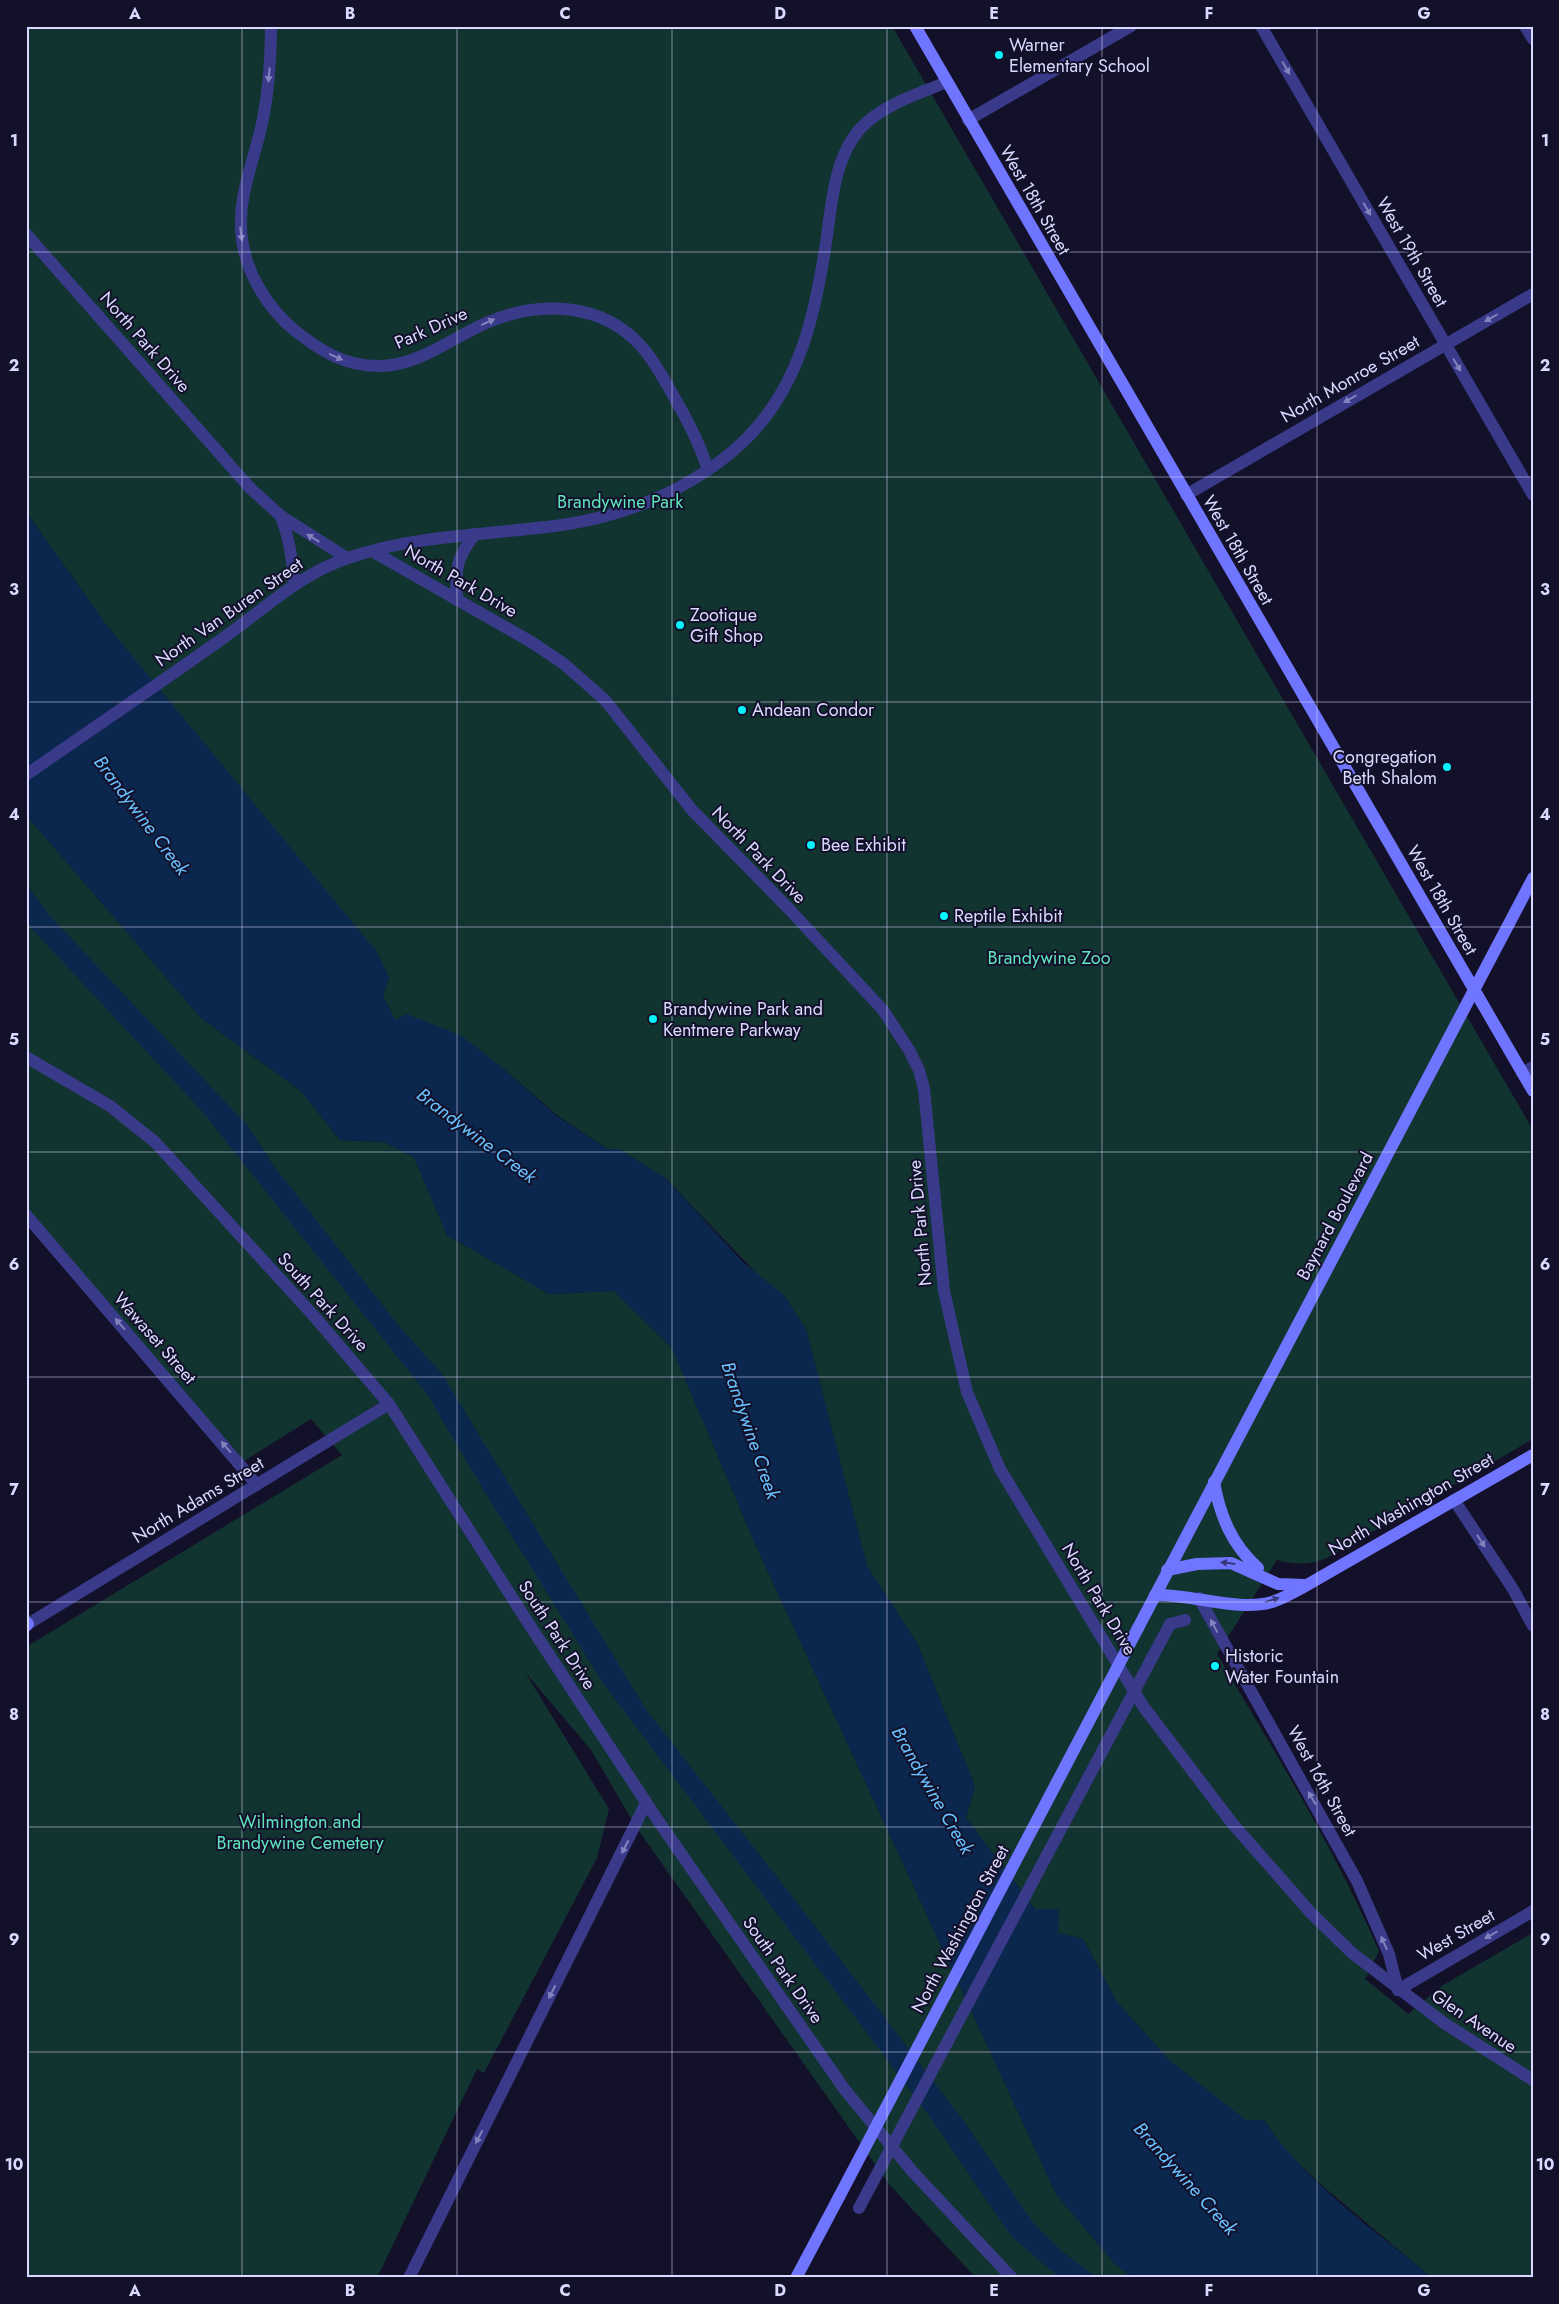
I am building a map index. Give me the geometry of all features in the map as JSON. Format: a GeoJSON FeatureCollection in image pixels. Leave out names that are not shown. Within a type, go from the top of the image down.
{"type":"FeatureCollection","features":[{"type":"Feature","properties":{"kind":"street","name":"Park Drive"},"geometry":{"type":"LineString","coordinates":[[271,26],[267,93],[263,120],[245,187],[240,224],[242,242],[252,272],[272,307],[291,327],[314,346],[339,360],[382,366],[402,363],[484,324],[522,310],[547,307],[570,308],[586,313],[609,322],[627,334],[642,348],[666,382],[696,435],[708,470]]}},
{"type":"Feature","properties":{"kind":"street","name":"West 18th Street"},"geometry":{"type":"LineString","coordinates":[[915,26],[1474,991],[1528,1070],[1533,1091]]}},
{"type":"Feature","properties":{"kind":"street"},"geometry":{"type":"LineString","coordinates":[[968,120],[1131,26]]}},
{"type":"Feature","properties":{"kind":"street","name":"West 19th Street"},"geometry":{"type":"LineString","coordinates":[[1261,26],[1533,495]]}},
{"type":"Feature","properties":{"kind":"street"},"geometry":{"type":"LineString","coordinates":[[1525,26],[1533,38]]}},
{"type":"Feature","properties":{"kind":"street","name":"North Van Buren Street"},"geometry":{"type":"LineString","coordinates":[[26,775],[223,638],[294,585],[347,558],[431,539],[548,527],[616,513],[654,500],[708,470],[744,440],[764,418],[793,372],[813,317],[835,186],[848,145],[861,128],[876,115],[947,82]]}},
{"type":"Feature","properties":{"kind":"street","name":"North Park Drive"},"geometry":{"type":"LineString","coordinates":[[26,234],[250,488],[281,516],[347,558]]}},
{"type":"Feature","properties":{"kind":"street","name":"North Monroe Street"},"geometry":{"type":"LineString","coordinates":[[1186,495],[1533,294]]}},
{"type":"Feature","properties":{"kind":"street","name":"North Park Drive"},"geometry":{"type":"LineString","coordinates":[[281,516],[290,539],[294,585]]}},
{"type":"Feature","properties":{"kind":"street"},"geometry":{"type":"LineString","coordinates":[[457,600],[457,563],[462,550],[476,534]]}},
{"type":"Feature","properties":{"kind":"street","name":"North Park Drive"},"geometry":{"type":"LineString","coordinates":[[372,551],[564,664],[605,700],[692,810],[883,1010],[919,1070],[924,1088],[944,1291],[967,1392],[1000,1469],[1144,1706],[1191,1770],[1232,1823],[1311,1913],[1352,1953],[1398,1990]]}},
{"type":"Feature","properties":{"kind":"street","name":"Baynard Boulevard"},"geometry":{"type":"LineString","coordinates":[[1167,1570],[1533,878]]}},
{"type":"Feature","properties":{"kind":"street","name":"South Park Drive"},"geometry":{"type":"LineString","coordinates":[[26,1057],[110,1106],[155,1142],[313,1315],[389,1404],[519,1610],[646,1803],[845,2090],[912,2171],[1012,2278]]}},
{"type":"Feature","properties":{"kind":"street","name":"Wawaset Street"},"geometry":{"type":"LineString","coordinates":[[26,1216],[257,1485]]}},
{"type":"Feature","properties":{"kind":"street","name":"North Adams Street"},"geometry":{"type":"LineString","coordinates":[[27,1624],[389,1404]]}},
{"type":"Feature","properties":{"kind":"street","name":"North Washington Street"},"geometry":{"type":"LineString","coordinates":[[1155,1596],[1199,1598],[1234,1605],[1272,1602],[1307,1585],[1533,1454]]}},
{"type":"Feature","properties":{"kind":"street"},"geometry":{"type":"LineString","coordinates":[[1214,1482],[1221,1515],[1237,1545],[1246,1558],[1278,1584]]}},
{"type":"Feature","properties":{"kind":"street"},"geometry":{"type":"LineString","coordinates":[[1454,1500],[1513,1589],[1533,1626]]}},
{"type":"Feature","properties":{"kind":"street"},"geometry":{"type":"LineString","coordinates":[[1167,1570],[1191,1564],[1231,1563],[1278,1584],[1307,1585]]}},
{"type":"Feature","properties":{"kind":"street","name":"North Washington Street"},"geometry":{"type":"LineString","coordinates":[[796,2278],[1167,1570]]}},
{"type":"Feature","properties":{"kind":"street","name":"West 16th Street"},"geometry":{"type":"LineString","coordinates":[[1199,1598],[1357,1881],[1389,1954],[1398,1990]]}},
{"type":"Feature","properties":{"kind":"street"},"geometry":{"type":"LineString","coordinates":[[859,2208],[1170,1624],[1185,1620]]}},
{"type":"Feature","properties":{"kind":"street"},"geometry":{"type":"LineString","coordinates":[[409,2278],[646,1803]]}},
{"type":"Feature","properties":{"kind":"street","name":"West Street"},"geometry":{"type":"LineString","coordinates":[[1398,1990],[1533,1911]]}},
{"type":"Feature","properties":{"kind":"street","name":"Glen Avenue"},"geometry":{"type":"LineString","coordinates":[[1398,1990],[1444,2024],[1533,2080]]}},
{"type":"Feature","properties":{"kind":"green space","name":"Brandywine Park"},"geometry":{"type":"Polygon","coordinates":[[[26,26],[892,26],[1533,1130],[1533,1439],[1327,1558],[1302,1564],[1277,1560],[1217,1654],[1303,1800],[1343,1874],[1379,1951],[1365,1979],[1408,2014],[1443,1985],[1533,1933],[1533,2278],[1432,2278],[1319,2183],[1282,2147],[1264,2120],[1246,2121],[1169,2060],[1117,2002],[1083,1939],[1058,1933],[1035,1909],[966,1818],[975,1786],[917,1643],[867,1566],[806,1329],[759,1276],[665,1178],[619,1149],[607,1149],[558,1116],[499,1065],[395,1020],[383,996],[389,977],[105,623],[26,512],[26,26]]]}},
{"type":"Feature","properties":{"kind":"green space","name":"Wilmington and Brandywine Cemetery"},"geometry":{"type":"Polygon","coordinates":[[[26,815],[201,1018],[301,1091],[340,1140],[384,1142],[414,1157],[447,1235],[549,1294],[614,1291],[672,1348],[757,1548],[1056,2194],[1115,2264],[1133,2278],[976,2278],[889,2184],[636,1827],[591,1750],[525,1672],[609,1809],[597,1858],[484,2073],[477,2069],[377,2278],[26,2278],[26,1647],[342,1455],[311,1419],[241,1463],[26,1215],[26,815]]]}},
{"type":"Feature","properties":{"kind":"water","name":"Brandywine Creek"},"geometry":{"type":"Polygon","coordinates":[[[26,512],[105,623],[377,952],[389,977],[383,996],[395,1020],[407,1014],[462,1036],[499,1065],[558,1117],[607,1149],[619,1149],[665,1178],[744,1263],[784,1295],[806,1329],[867,1566],[917,1643],[975,1786],[966,1818],[1035,1909],[1059,1909],[1058,1933],[1083,1939],[1117,2002],[1169,2060],[1246,2120],[1264,2120],[1281,2143],[1320,2185],[1432,2278],[1133,2278],[1115,2264],[1056,2194],[757,1548],[672,1348],[614,1291],[549,1294],[447,1235],[414,1157],[384,1142],[340,1140],[301,1091],[201,1018],[26,815],[26,512]]]}},
{"type":"Feature","properties":{"kind":"water"},"geometry":{"type":"Polygon","coordinates":[[[26,884],[50,916],[247,1125],[274,1166],[399,1326],[442,1374],[647,1711],[788,1891],[963,2120],[1035,2225],[1064,2253],[1098,2278],[1060,2278],[1011,2236],[928,2114],[603,1683],[492,1504],[427,1394],[201,1110],[32,929],[26,920],[26,884]]]}},
{"type":"Feature","properties":{"kind":"place","name":"Warner Elementary School"},"geometry":{"type":"Point","coordinates":[999,55]}},
{"type":"Feature","properties":{"kind":"place","name":"Zootique Gift Shop"},"geometry":{"type":"Point","coordinates":[680,625]}},
{"type":"Feature","properties":{"kind":"place","name":"Andean Condor"},"geometry":{"type":"Point","coordinates":[742,710]}},
{"type":"Feature","properties":{"kind":"place","name":"Congregation Beth Shalom"},"geometry":{"type":"Point","coordinates":[1447,767]}},
{"type":"Feature","properties":{"kind":"place","name":"Bee Exhibit"},"geometry":{"type":"Point","coordinates":[811,845]}},
{"type":"Feature","properties":{"kind":"place","name":"Reptile Exhibit"},"geometry":{"type":"Point","coordinates":[944,916]}},
{"type":"Feature","properties":{"kind":"place","name":"Brandywine Park and Kentmere Parkway"},"geometry":{"type":"Point","coordinates":[653,1019]}},
{"type":"Feature","properties":{"kind":"place","name":"Historic Water Fountain"},"geometry":{"type":"Point","coordinates":[1215,1666]}},
{"type":"Feature","properties":{"kind":"park label","name":"Brandywine Zoo"},"geometry":{"type":"Point","coordinates":[1049,958]}}]}
